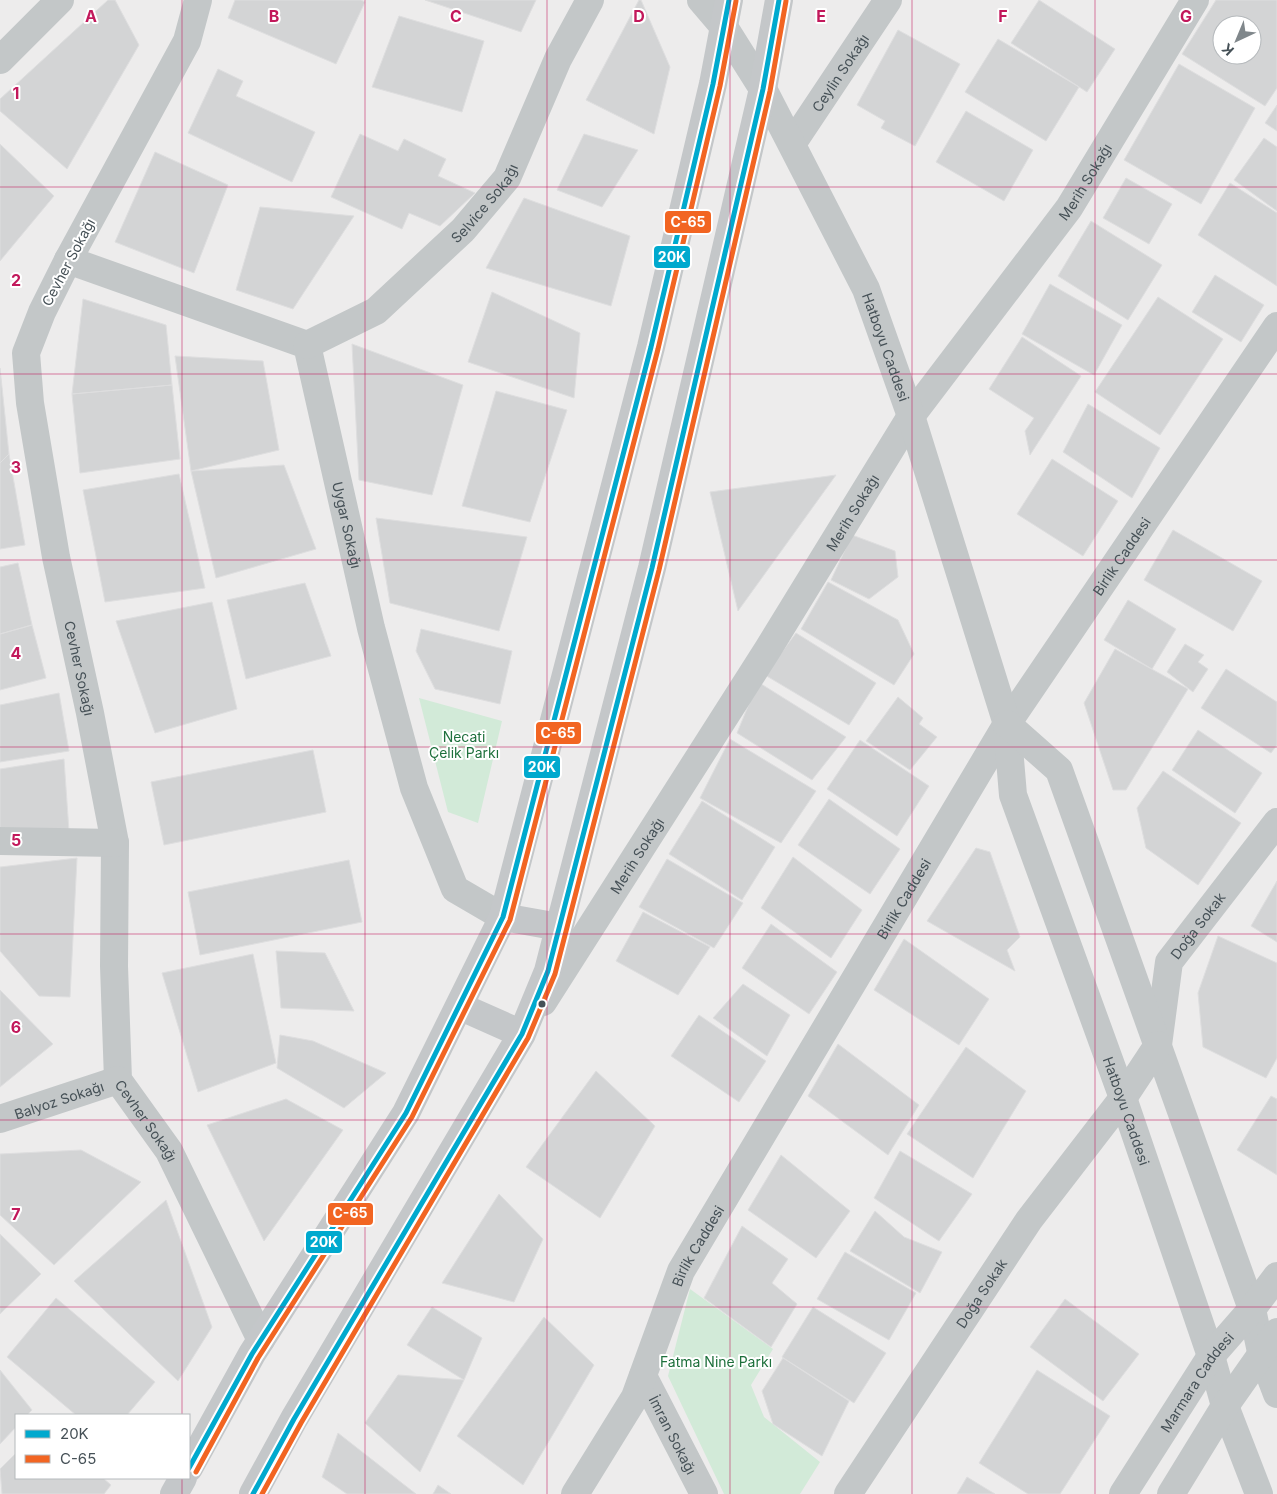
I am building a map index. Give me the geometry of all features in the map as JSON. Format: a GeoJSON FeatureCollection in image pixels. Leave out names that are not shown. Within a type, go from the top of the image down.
{"type":"FeatureCollection","features":[{"type":"Feature","properties":{"kind":"main road"},"geometry":{"type":"LineString","coordinates":[[190,1466],[261,1340],[406,1113],[503,917],[651,347],[713,84],[729,0]]}},
{"type":"Feature","properties":{"kind":"main road"},"geometry":{"type":"LineString","coordinates":[[253,1494],[294,1419],[522,1034],[548,971],[652,568],[763,89],[779,0]]}},
{"type":"Feature","properties":{"kind":"main road"},"geometry":{"type":"LineString","coordinates":[[503,917],[559,927]]}},
{"type":"Feature","properties":{"kind":"main road"},"geometry":{"type":"LineString","coordinates":[[459,1006],[522,1034]]}},
{"type":"Feature","properties":{"kind":"main road"},"geometry":{"type":"LineString","coordinates":[[174,1494],[182,1479]]}},
{"type":"Feature","properties":{"kind":"street"},"geometry":{"type":"LineString","coordinates":[[0,60],[60,0]]}},
{"type":"Feature","properties":{"kind":"street","name":"Cevher Sokağı"},"geometry":{"type":"LineString","coordinates":[[198,0],[187,42],[68,260],[42,312],[26,353],[30,403],[56,557],[90,713],[115,843],[114,966],[118,1080],[169,1151],[261,1340]]}},
{"type":"Feature","properties":{"kind":"street","name":"Selvice Sokağı"},"geometry":{"type":"LineString","coordinates":[[307,345],[376,311],[463,230],[507,178],[558,59],[590,0]]}},
{"type":"Feature","properties":{"kind":"street","name":"Hatboyu Caddesi"},"geometry":{"type":"LineString","coordinates":[[701,0],[724,27],[763,89],[866,289],[911,416],[1007,724],[1013,794],[1123,1098],[1211,1356],[1225,1406],[1259,1494]]}},
{"type":"Feature","properties":{"kind":"street","name":"Ceylin Sokağı"},"geometry":{"type":"LineString","coordinates":[[792,144],[888,0]]}},
{"type":"Feature","properties":{"kind":"street","name":"Merih Sokağı"},"geometry":{"type":"LineString","coordinates":[[522,1034],[768,649],[911,416],[1069,208],[1195,0]]}},
{"type":"Feature","properties":{"kind":"street"},"geometry":{"type":"LineString","coordinates":[[68,260],[307,345]]}},
{"type":"Feature","properties":{"kind":"street","name":"Birlik Caddesi"},"geometry":{"type":"LineString","coordinates":[[575,1494],[635,1397],[681,1271],[1007,724],[1277,326]]}},
{"type":"Feature","properties":{"kind":"street","name":"Uygar Sokağı"},"geometry":{"type":"LineString","coordinates":[[307,345],[371,628],[414,788],[455,889],[503,917]]}},
{"type":"Feature","properties":{"kind":"street"},"geometry":{"type":"LineString","coordinates":[[1007,724],[1059,770],[1252,1309],[1269,1342],[1277,1394]]}},
{"type":"Feature","properties":{"kind":"street","name":"Doğa Sokak"},"geometry":{"type":"LineString","coordinates":[[848,1494],[1029,1220],[1123,1098],[1158,1045],[1170,962],[1277,822]]}},
{"type":"Feature","properties":{"kind":"street"},"geometry":{"type":"LineString","coordinates":[[0,841],[115,843]]}},
{"type":"Feature","properties":{"kind":"street","name":"Balyoz Sokağı"},"geometry":{"type":"LineString","coordinates":[[0,1119],[118,1080]]}},
{"type":"Feature","properties":{"kind":"street","name":"Marmara Caddesi"},"geometry":{"type":"LineString","coordinates":[[1123,1494],[1211,1356],[1252,1309],[1277,1276]]}},
{"type":"Feature","properties":{"kind":"street"},"geometry":{"type":"LineString","coordinates":[[1171,1494],[1225,1406],[1269,1342]]}},
{"type":"Feature","properties":{"kind":"street","name":"İmran Sokağı"},"geometry":{"type":"LineString","coordinates":[[643,1376],[704,1494]]}},
{"type":"Feature","properties":{"kind":"green space","name":"Necati Çelik Parkı"},"geometry":{"type":"Polygon","coordinates":[[[419,698],[502,721],[478,823],[448,812],[419,698]]]}},
{"type":"Feature","properties":{"kind":"green space","name":"Fatma Nine Parkı"},"geometry":{"type":"Polygon","coordinates":[[[690,1289],[773,1349],[751,1385],[764,1417],[820,1462],[800,1494],[724,1494],[668,1376],[690,1289]]]}},
{"type":"Feature","properties":{"kind":"building"},"geometry":{"type":"Polygon","coordinates":[[[108,0],[115,0],[139,45],[67,169],[0,111],[0,99],[108,0]]]}},
{"type":"Feature","properties":{"kind":"building"},"geometry":{"type":"Polygon","coordinates":[[[235,0],[361,0],[365,2],[336,64],[228,18],[235,0]]]}},
{"type":"Feature","properties":{"kind":"building"},"geometry":{"type":"Polygon","coordinates":[[[425,0],[536,0],[521,32],[425,0]]]}},
{"type":"Feature","properties":{"kind":"building"},"geometry":{"type":"Polygon","coordinates":[[[639,0],[641,0],[670,67],[654,134],[586,100],[639,0]]]}},
{"type":"Feature","properties":{"kind":"building"},"geometry":{"type":"Polygon","coordinates":[[[1039,0],[1115,49],[1087,92],[1011,43],[1039,0]]]}},
{"type":"Feature","properties":{"kind":"building"},"geometry":{"type":"Polygon","coordinates":[[[1216,0],[1277,0],[1277,88],[1265,106],[1182,54],[1216,0]]]}},
{"type":"Feature","properties":{"kind":"building"},"geometry":{"type":"Polygon","coordinates":[[[399,16],[484,41],[462,112],[372,87],[399,16]]]}},
{"type":"Feature","properties":{"kind":"building"},"geometry":{"type":"Polygon","coordinates":[[[898,30],[960,64],[915,146],[881,128],[885,121],[857,105],[898,30]]]}},
{"type":"Feature","properties":{"kind":"building"},"geometry":{"type":"Polygon","coordinates":[[[998,39],[1079,87],[1046,141],[965,92],[998,39]]]}},
{"type":"Feature","properties":{"kind":"building"},"geometry":{"type":"Polygon","coordinates":[[[1179,64],[1255,108],[1201,204],[1124,160],[1179,64]]]}},
{"type":"Feature","properties":{"kind":"building"},"geometry":{"type":"Polygon","coordinates":[[[218,69],[243,81],[236,96],[315,132],[292,182],[188,133],[218,69]]]}},
{"type":"Feature","properties":{"kind":"building"},"geometry":{"type":"Polygon","coordinates":[[[1277,105],[1277,131],[1265,123],[1277,105]]]}},
{"type":"Feature","properties":{"kind":"building"},"geometry":{"type":"Polygon","coordinates":[[[966,111],[1033,150],[1004,201],[936,162],[966,111]]]}},
{"type":"Feature","properties":{"kind":"building"},"geometry":{"type":"Polygon","coordinates":[[[360,134],[398,151],[404,139],[446,159],[438,176],[475,193],[440,226],[409,213],[402,229],[331,197],[360,134]]]}},
{"type":"Feature","properties":{"kind":"building"},"geometry":{"type":"Polygon","coordinates":[[[584,134],[638,150],[602,207],[557,190],[584,134]]]}},
{"type":"Feature","properties":{"kind":"building"},"geometry":{"type":"Polygon","coordinates":[[[1264,138],[1277,147],[1277,211],[1234,180],[1264,138]]]}},
{"type":"Feature","properties":{"kind":"building"},"geometry":{"type":"Polygon","coordinates":[[[0,144],[54,196],[0,261],[0,144]]]}},
{"type":"Feature","properties":{"kind":"building"},"geometry":{"type":"Polygon","coordinates":[[[155,152],[228,185],[194,273],[115,242],[155,152]]]}},
{"type":"Feature","properties":{"kind":"building"},"geometry":{"type":"Polygon","coordinates":[[[1126,178],[1172,204],[1149,244],[1103,218],[1126,178]]]}},
{"type":"Feature","properties":{"kind":"building"},"geometry":{"type":"Polygon","coordinates":[[[1230,183],[1277,213],[1277,286],[1198,235],[1230,183]]]}},
{"type":"Feature","properties":{"kind":"building"},"geometry":{"type":"Polygon","coordinates":[[[524,198],[630,236],[611,306],[486,268],[524,198]]]}},
{"type":"Feature","properties":{"kind":"building"},"geometry":{"type":"Polygon","coordinates":[[[260,207],[354,216],[293,309],[236,290],[260,207]]]}},
{"type":"Feature","properties":{"kind":"building"},"geometry":{"type":"Polygon","coordinates":[[[1091,221],[1162,265],[1128,320],[1058,276],[1091,221]]]}},
{"type":"Feature","properties":{"kind":"building"},"geometry":{"type":"Polygon","coordinates":[[[1215,275],[1264,305],[1241,342],[1192,312],[1215,275]]]}},
{"type":"Feature","properties":{"kind":"building"},"geometry":{"type":"Polygon","coordinates":[[[1050,284],[1122,325],[1094,375],[1022,334],[1050,284]]]}},
{"type":"Feature","properties":{"kind":"building"},"geometry":{"type":"Polygon","coordinates":[[[492,292],[580,333],[574,398],[468,362],[492,292]]]}},
{"type":"Feature","properties":{"kind":"building"},"geometry":{"type":"Polygon","coordinates":[[[1158,297],[1223,339],[1160,435],[1095,392],[1158,297]]]}},
{"type":"Feature","properties":{"kind":"building"},"geometry":{"type":"Polygon","coordinates":[[[83,299],[166,325],[172,385],[72,394],[83,299]]]}},
{"type":"Feature","properties":{"kind":"building"},"geometry":{"type":"Polygon","coordinates":[[[1022,337],[1081,376],[1030,455],[1025,431],[1034,418],[989,389],[1022,337]]]}},
{"type":"Feature","properties":{"kind":"building"},"geometry":{"type":"Polygon","coordinates":[[[352,344],[463,385],[432,495],[359,480],[352,344]]]}},
{"type":"Feature","properties":{"kind":"building"},"geometry":{"type":"Polygon","coordinates":[[[175,356],[263,361],[279,450],[191,471],[175,356]]]}},
{"type":"Feature","properties":{"kind":"building"},"geometry":{"type":"Polygon","coordinates":[[[0,368],[9,454],[0,463],[0,368]]]}},
{"type":"Feature","properties":{"kind":"building"},"geometry":{"type":"Polygon","coordinates":[[[172,385],[180,459],[80,473],[72,394],[172,385]]]}},
{"type":"Feature","properties":{"kind":"building"},"geometry":{"type":"Polygon","coordinates":[[[496,391],[567,410],[530,522],[462,506],[496,391]]]}},
{"type":"Feature","properties":{"kind":"building"},"geometry":{"type":"Polygon","coordinates":[[[1088,404],[1160,448],[1132,498],[1063,452],[1088,404]]]}},
{"type":"Feature","properties":{"kind":"building"},"geometry":{"type":"Polygon","coordinates":[[[9,454],[25,545],[0,549],[0,463],[9,454]]]}},
{"type":"Feature","properties":{"kind":"building"},"geometry":{"type":"Polygon","coordinates":[[[1052,459],[1118,501],[1083,556],[1017,514],[1052,459]]]}},
{"type":"Feature","properties":{"kind":"building"},"geometry":{"type":"Polygon","coordinates":[[[284,465],[316,549],[216,578],[191,471],[284,465]]]}},
{"type":"Feature","properties":{"kind":"building"},"geometry":{"type":"Polygon","coordinates":[[[179,474],[205,588],[105,602],[83,490],[179,474]]]}},
{"type":"Feature","properties":{"kind":"building"},"geometry":{"type":"Polygon","coordinates":[[[836,475],[738,611],[710,492],[836,475]]]}},
{"type":"Feature","properties":{"kind":"building"},"geometry":{"type":"Polygon","coordinates":[[[376,518],[527,537],[499,631],[390,603],[376,518]]]}},
{"type":"Feature","properties":{"kind":"building"},"geometry":{"type":"Polygon","coordinates":[[[1173,530],[1262,581],[1233,631],[1144,580],[1173,530]]]}},
{"type":"Feature","properties":{"kind":"building"},"geometry":{"type":"Polygon","coordinates":[[[852,535],[895,551],[898,577],[869,599],[831,580],[852,535]]]}},
{"type":"Feature","properties":{"kind":"building"},"geometry":{"type":"Polygon","coordinates":[[[18,563],[32,625],[0,634],[0,567],[18,563]]]}},
{"type":"Feature","properties":{"kind":"building"},"geometry":{"type":"Polygon","coordinates":[[[828,582],[898,620],[914,654],[894,685],[801,629],[828,582]]]}},
{"type":"Feature","properties":{"kind":"building"},"geometry":{"type":"Polygon","coordinates":[[[305,583],[331,656],[246,679],[227,600],[305,583]]]}},
{"type":"Feature","properties":{"kind":"building"},"geometry":{"type":"Polygon","coordinates":[[[1128,600],[1176,629],[1152,669],[1104,640],[1128,600]]]}},
{"type":"Feature","properties":{"kind":"building"},"geometry":{"type":"Polygon","coordinates":[[[212,602],[237,709],[155,733],[116,621],[212,602]]]}},
{"type":"Feature","properties":{"kind":"building"},"geometry":{"type":"Polygon","coordinates":[[[32,625],[46,678],[0,690],[0,634],[32,625]]]}},
{"type":"Feature","properties":{"kind":"building"},"geometry":{"type":"Polygon","coordinates":[[[421,629],[512,651],[500,704],[435,689],[416,651],[421,629]]]}},
{"type":"Feature","properties":{"kind":"building"},"geometry":{"type":"Polygon","coordinates":[[[796,633],[876,683],[849,725],[765,675],[796,633]]]}},
{"type":"Feature","properties":{"kind":"building"},"geometry":{"type":"Polygon","coordinates":[[[1185,644],[1204,655],[1198,662],[1208,669],[1193,692],[1167,672],[1185,644]]]}},
{"type":"Feature","properties":{"kind":"building"},"geometry":{"type":"Polygon","coordinates":[[[1115,649],[1188,689],[1126,790],[1113,790],[1084,703],[1115,649]]]}},
{"type":"Feature","properties":{"kind":"building"},"geometry":{"type":"Polygon","coordinates":[[[1226,669],[1277,702],[1277,745],[1271,753],[1201,708],[1226,669]]]}},
{"type":"Feature","properties":{"kind":"building"},"geometry":{"type":"Polygon","coordinates":[[[758,682],[846,737],[812,780],[737,733],[758,682]]]}},
{"type":"Feature","properties":{"kind":"building"},"geometry":{"type":"Polygon","coordinates":[[[59,693],[69,751],[0,762],[0,705],[59,693]]]}},
{"type":"Feature","properties":{"kind":"building"},"geometry":{"type":"Polygon","coordinates":[[[898,697],[923,718],[919,724],[937,737],[910,770],[866,741],[898,697]]]}},
{"type":"Feature","properties":{"kind":"building"},"geometry":{"type":"Polygon","coordinates":[[[1198,730],[1262,773],[1235,813],[1172,770],[1198,730]]]}},
{"type":"Feature","properties":{"kind":"building"},"geometry":{"type":"Polygon","coordinates":[[[730,739],[816,791],[781,843],[700,798],[730,739]]]}},
{"type":"Feature","properties":{"kind":"building"},"geometry":{"type":"Polygon","coordinates":[[[860,740],[929,786],[897,836],[827,789],[860,740]]]}},
{"type":"Feature","properties":{"kind":"building"},"geometry":{"type":"Polygon","coordinates":[[[313,750],[326,812],[164,845],[151,782],[313,750]]]}},
{"type":"Feature","properties":{"kind":"building"},"geometry":{"type":"Polygon","coordinates":[[[64,759],[69,831],[0,828],[0,769],[64,759]]]}},
{"type":"Feature","properties":{"kind":"building"},"geometry":{"type":"Polygon","coordinates":[[[1163,771],[1241,823],[1198,885],[1146,848],[1137,808],[1163,771]]]}},
{"type":"Feature","properties":{"kind":"building"},"geometry":{"type":"Polygon","coordinates":[[[829,799],[900,849],[870,894],[798,845],[829,799]]]}},
{"type":"Feature","properties":{"kind":"building"},"geometry":{"type":"Polygon","coordinates":[[[702,801],[775,847],[742,900],[669,854],[702,801]]]}},
{"type":"Feature","properties":{"kind":"building"},"geometry":{"type":"Polygon","coordinates":[[[976,848],[990,852],[1020,937],[1007,950],[1015,971],[927,921],[976,848]]]}},
{"type":"Feature","properties":{"kind":"building"},"geometry":{"type":"Polygon","coordinates":[[[793,857],[862,910],[831,958],[761,908],[793,857]]]}},
{"type":"Feature","properties":{"kind":"building"},"geometry":{"type":"Polygon","coordinates":[[[77,858],[70,997],[39,996],[0,951],[0,867],[77,858]]]}},
{"type":"Feature","properties":{"kind":"building"},"geometry":{"type":"Polygon","coordinates":[[[667,859],[743,903],[714,948],[639,907],[667,859]]]}},
{"type":"Feature","properties":{"kind":"building"},"geometry":{"type":"Polygon","coordinates":[[[349,860],[362,922],[200,955],[188,892],[349,860]]]}},
{"type":"Feature","properties":{"kind":"building"},"geometry":{"type":"Polygon","coordinates":[[[1277,881],[1277,942],[1251,926],[1277,881]]]}},
{"type":"Feature","properties":{"kind":"building"},"geometry":{"type":"Polygon","coordinates":[[[643,912],[710,947],[678,995],[616,961],[643,912]]]}},
{"type":"Feature","properties":{"kind":"building"},"geometry":{"type":"Polygon","coordinates":[[[771,924],[837,972],[809,1014],[742,968],[771,924]]]}},
{"type":"Feature","properties":{"kind":"building"},"geometry":{"type":"Polygon","coordinates":[[[1218,936],[1277,963],[1277,1058],[1266,1078],[1203,1047],[1198,993],[1218,936]]]}},
{"type":"Feature","properties":{"kind":"building"},"geometry":{"type":"Polygon","coordinates":[[[904,939],[989,999],[959,1045],[874,990],[904,939]]]}},
{"type":"Feature","properties":{"kind":"building"},"geometry":{"type":"Polygon","coordinates":[[[276,951],[325,953],[354,1011],[281,1008],[276,951]]]}},
{"type":"Feature","properties":{"kind":"building"},"geometry":{"type":"Polygon","coordinates":[[[253,954],[276,1063],[198,1092],[162,973],[253,954]]]}},
{"type":"Feature","properties":{"kind":"building"},"geometry":{"type":"Polygon","coordinates":[[[743,984],[790,1015],[767,1056],[713,1018],[743,984]]]}},
{"type":"Feature","properties":{"kind":"building"},"geometry":{"type":"Polygon","coordinates":[[[0,990],[53,1044],[0,1087],[0,990]]]}},
{"type":"Feature","properties":{"kind":"building"},"geometry":{"type":"Polygon","coordinates":[[[699,1015],[766,1061],[739,1102],[671,1056],[699,1015]]]}},
{"type":"Feature","properties":{"kind":"building"},"geometry":{"type":"Polygon","coordinates":[[[280,1035],[313,1041],[386,1073],[344,1108],[277,1068],[280,1035]]]}},
{"type":"Feature","properties":{"kind":"building"},"geometry":{"type":"Polygon","coordinates":[[[838,1044],[919,1105],[888,1155],[808,1096],[838,1044]]]}},
{"type":"Feature","properties":{"kind":"building"},"geometry":{"type":"Polygon","coordinates":[[[966,1047],[1026,1091],[973,1178],[907,1134],[966,1047]]]}},
{"type":"Feature","properties":{"kind":"building"},"geometry":{"type":"Polygon","coordinates":[[[596,1071],[655,1126],[600,1218],[526,1167],[596,1071]]]}},
{"type":"Feature","properties":{"kind":"building"},"geometry":{"type":"Polygon","coordinates":[[[1271,1096],[1277,1099],[1277,1175],[1237,1150],[1271,1096]]]}},
{"type":"Feature","properties":{"kind":"building"},"geometry":{"type":"Polygon","coordinates":[[[286,1099],[343,1130],[264,1241],[207,1125],[286,1099]]]}},
{"type":"Feature","properties":{"kind":"building"},"geometry":{"type":"Polygon","coordinates":[[[81,1150],[141,1182],[54,1265],[0,1215],[0,1154],[81,1150]]]}},
{"type":"Feature","properties":{"kind":"building"},"geometry":{"type":"Polygon","coordinates":[[[900,1151],[972,1194],[939,1241],[874,1198],[900,1151]]]}},
{"type":"Feature","properties":{"kind":"building"},"geometry":{"type":"Polygon","coordinates":[[[781,1155],[850,1211],[816,1258],[748,1210],[781,1155]]]}},
{"type":"Feature","properties":{"kind":"building"},"geometry":{"type":"Polygon","coordinates":[[[499,1194],[543,1239],[514,1302],[442,1283],[499,1194]]]}},
{"type":"Feature","properties":{"kind":"building"},"geometry":{"type":"Polygon","coordinates":[[[166,1200],[212,1327],[178,1381],[74,1281],[166,1200]]]}},
{"type":"Feature","properties":{"kind":"building"},"geometry":{"type":"Polygon","coordinates":[[[875,1211],[904,1237],[942,1252],[920,1293],[850,1251],[875,1211]]]}},
{"type":"Feature","properties":{"kind":"building"},"geometry":{"type":"Polygon","coordinates":[[[742,1226],[788,1259],[772,1283],[797,1304],[771,1347],[704,1298],[742,1226]]]}},
{"type":"Feature","properties":{"kind":"building"},"geometry":{"type":"Polygon","coordinates":[[[0,1234],[41,1274],[0,1314],[0,1234]]]}},
{"type":"Feature","properties":{"kind":"building"},"geometry":{"type":"Polygon","coordinates":[[[845,1252],[916,1293],[889,1340],[817,1299],[845,1252]]]}},
{"type":"Feature","properties":{"kind":"building"},"geometry":{"type":"Polygon","coordinates":[[[56,1298],[155,1382],[128,1414],[75,1414],[7,1357],[56,1298]]]}},
{"type":"Feature","properties":{"kind":"building"},"geometry":{"type":"Polygon","coordinates":[[[1065,1299],[1139,1354],[1103,1401],[1030,1347],[1065,1299]]]}},
{"type":"Feature","properties":{"kind":"building"},"geometry":{"type":"Polygon","coordinates":[[[432,1307],[482,1338],[464,1380],[407,1345],[432,1307]]]}},
{"type":"Feature","properties":{"kind":"building"},"geometry":{"type":"Polygon","coordinates":[[[813,1307],[886,1353],[854,1403],[782,1357],[813,1307]]]}},
{"type":"Feature","properties":{"kind":"building"},"geometry":{"type":"Polygon","coordinates":[[[544,1317],[594,1365],[523,1485],[457,1436],[544,1317]]]}},
{"type":"Feature","properties":{"kind":"building"},"geometry":{"type":"Polygon","coordinates":[[[783,1358],[849,1401],[822,1456],[773,1424],[762,1391],[783,1358]]]}},
{"type":"Feature","properties":{"kind":"building"},"geometry":{"type":"Polygon","coordinates":[[[0,1370],[32,1410],[28,1414],[15,1414],[15,1428],[0,1444],[0,1370]]]}},
{"type":"Feature","properties":{"kind":"building"},"geometry":{"type":"Polygon","coordinates":[[[1037,1370],[1110,1416],[1060,1494],[1028,1494],[979,1463],[1037,1370]]]}},
{"type":"Feature","properties":{"kind":"building"},"geometry":{"type":"Polygon","coordinates":[[[398,1375],[464,1380],[420,1472],[365,1423],[398,1375]]]}},
{"type":"Feature","properties":{"kind":"building"},"geometry":{"type":"Polygon","coordinates":[[[338,1433],[416,1494],[347,1494],[322,1477],[338,1433]]]}},
{"type":"Feature","properties":{"kind":"building"},"geometry":{"type":"Polygon","coordinates":[[[15,1454],[15,1479],[104,1479],[111,1485],[104,1494],[2,1494],[0,1469],[15,1454]]]}},
{"type":"Feature","properties":{"kind":"building"},"geometry":{"type":"Polygon","coordinates":[[[967,1477],[995,1494],[957,1494],[967,1477]]]}},
{"type":"Feature","properties":{"kind":"building"},"geometry":{"type":"Polygon","coordinates":[[[438,1485],[451,1494],[433,1494],[438,1485]]]}},
{"type":"Feature","properties":{"kind":"transit line","name":"20K"},"geometry":{"type":"LineString","coordinates":[[190,1466],[252,1354],[406,1113],[503,917],[651,347],[713,84],[729,0]]}},
{"type":"Feature","properties":{"kind":"transit line","name":"20K"},"geometry":{"type":"LineString","coordinates":[[253,1494],[294,1419],[522,1034],[548,971],[652,568],[763,89],[779,0]]}},
{"type":"Feature","properties":{"kind":"transit line","name":"C-65"},"geometry":{"type":"LineString","coordinates":[[196,1472],[258,1358],[412,1117],[510,920],[658,349],[720,86],[736,1]]}},
{"type":"Feature","properties":{"kind":"transit line","name":"C-65"},"geometry":{"type":"LineString","coordinates":[[262,1494],[301,1423],[528,1038],[555,974],[659,570],[770,91],[786,1]]}}]}
